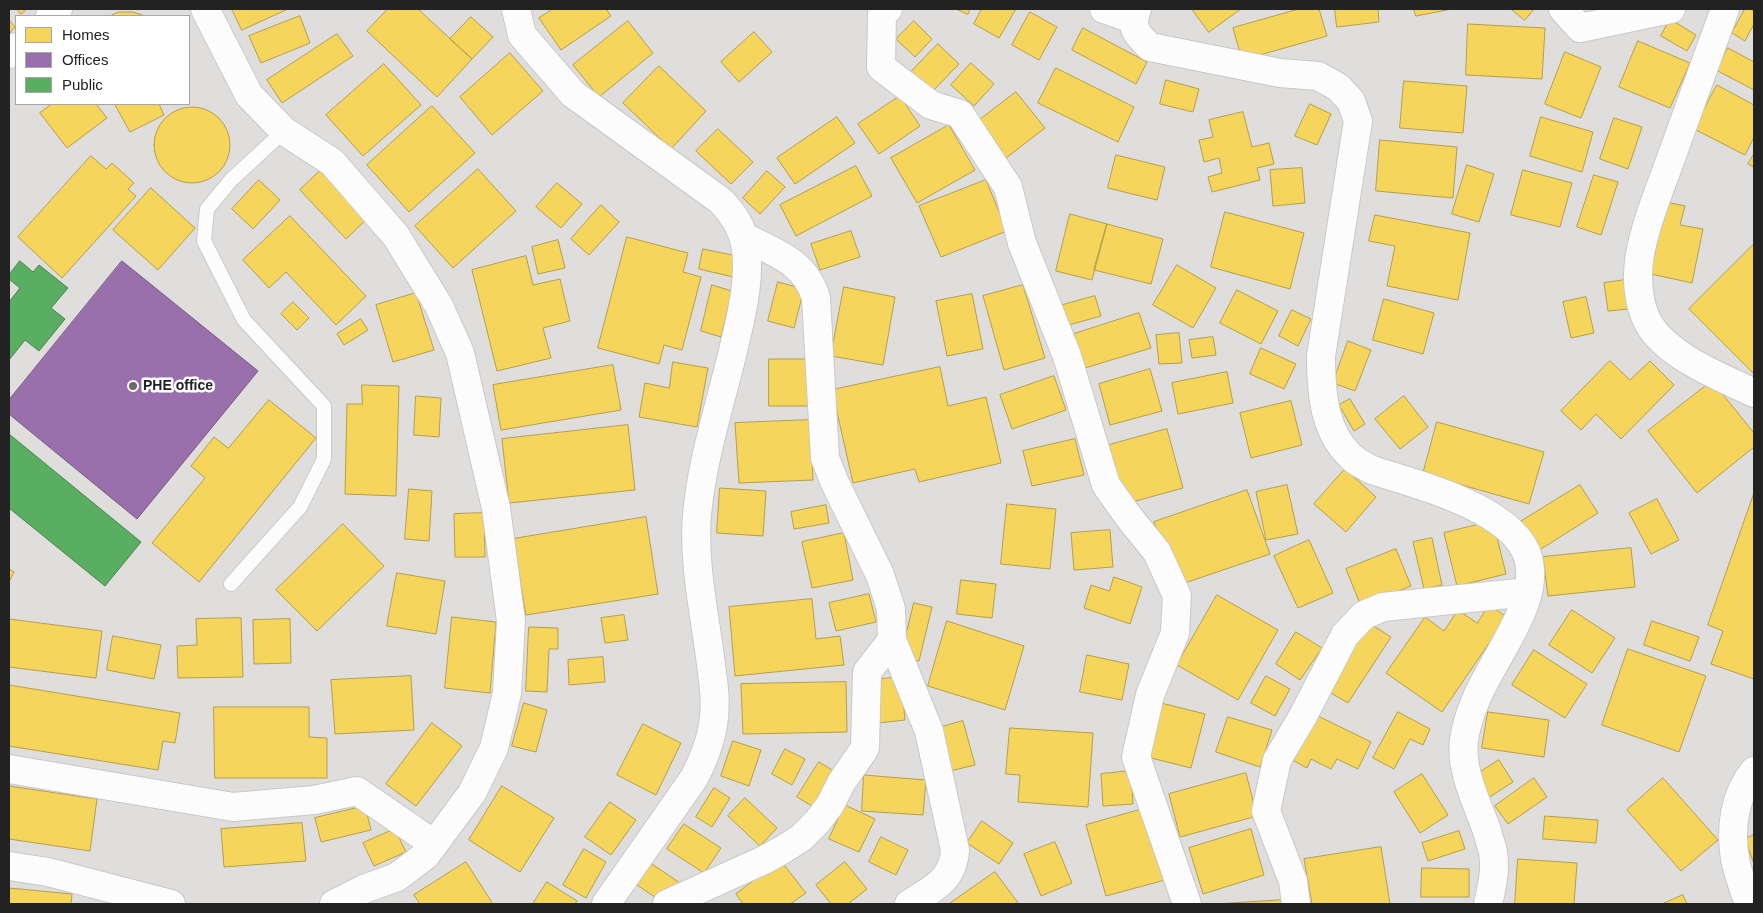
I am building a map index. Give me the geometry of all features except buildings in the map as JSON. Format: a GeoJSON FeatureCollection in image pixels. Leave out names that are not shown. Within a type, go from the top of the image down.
{"type":"FeatureCollection","features":[{"type":"Feature","properties":{"kind":"street"},"geometry":{"type":"LineString","coordinates":[[205,9],[249,94],[284,131],[332,162],[396,236],[439,306],[460,353],[496,508],[510,620],[507,693],[494,748],[472,793],[426,855],[396,878],[364,889],[334,904]]}},
{"type":"Feature","properties":{"kind":"street"},"geometry":{"type":"LineString","coordinates":[[516,9],[522,35],[573,94],[721,201],[736,219],[744,237],[746,260],[745,292],[740,323],[703,476],[696,536],[715,697],[713,725],[702,763],[694,778],[606,904]]}},
{"type":"Feature","properties":{"kind":"street"},"geometry":{"type":"LineString","coordinates":[[888,9],[882,14],[881,67],[931,105],[960,114],[1008,187],[1022,243],[1067,356],[1106,485],[1157,552],[1177,596],[1175,633],[1150,695],[1136,757],[1187,904]]}},
{"type":"Feature","properties":{"kind":"street"},"geometry":{"type":"LineString","coordinates":[[1104,9],[1135,14],[1137,34],[1150,47],[1280,73],[1318,76],[1338,87],[1351,102],[1358,121],[1321,356],[1321,385],[1324,408],[1334,433],[1345,450],[1356,461],[1372,470],[1478,508],[1501,522],[1527,551],[1530,568],[1528,592],[1520,616],[1468,716],[1464,741],[1464,762],[1469,783],[1493,852],[1493,882],[1488,904]]}},
{"type":"Feature","properties":{"kind":"street"},"geometry":{"type":"LineString","coordinates":[[1563,9],[1580,28],[1671,9]]}},
{"type":"Feature","properties":{"kind":"street"},"geometry":{"type":"LineString","coordinates":[[1725,9],[1653,207],[1641,254],[1638,274],[1639,293],[1642,311],[1651,327],[1675,351],[1692,362],[1754,393]]}},
{"type":"Feature","properties":{"kind":"street"},"geometry":{"type":"LineString","coordinates":[[744,237],[794,264],[812,284],[816,298],[824,458],[880,575],[891,609],[892,640],[929,731],[955,850],[955,859],[951,871],[940,884],[908,904]]}},
{"type":"Feature","properties":{"kind":"street"},"geometry":{"type":"LineString","coordinates":[[1296,904],[1293,880],[1266,812],[1276,760],[1303,716],[1344,635],[1364,615],[1383,607],[1528,592]]}},
{"type":"Feature","properties":{"kind":"street"},"geometry":{"type":"LineString","coordinates":[[667,904],[776,854],[801,838],[817,822],[830,805],[841,783],[865,748],[867,672],[892,640]]}},
{"type":"Feature","properties":{"kind":"street"},"geometry":{"type":"LineString","coordinates":[[9,769],[233,807],[314,800],[357,791],[434,844]]}},
{"type":"Feature","properties":{"kind":"street"},"geometry":{"type":"LineString","coordinates":[[1748,904],[1736,860],[1733,828],[1737,803],[1746,780],[1754,771]]}},
{"type":"Feature","properties":{"kind":"street"},"geometry":{"type":"LineString","coordinates":[[9,866],[48,872],[171,904]]}},
{"type":"Feature","properties":{"kind":"lane"},"geometry":{"type":"LineString","coordinates":[[231,584],[300,508],[324,458],[324,406],[244,320],[204,241],[207,210],[231,180],[284,131]]}},
{"type":"Feature","properties":{"kind":"shaded area"},"geometry":{"type":"Polygon","coordinates":[[[9,9],[1754,9],[1754,904],[9,904],[9,9]]]}},
{"type":"Feature","properties":{"kind":"place","name":"PHE office"},"geometry":{"type":"Point","coordinates":[133,386]}}]}
